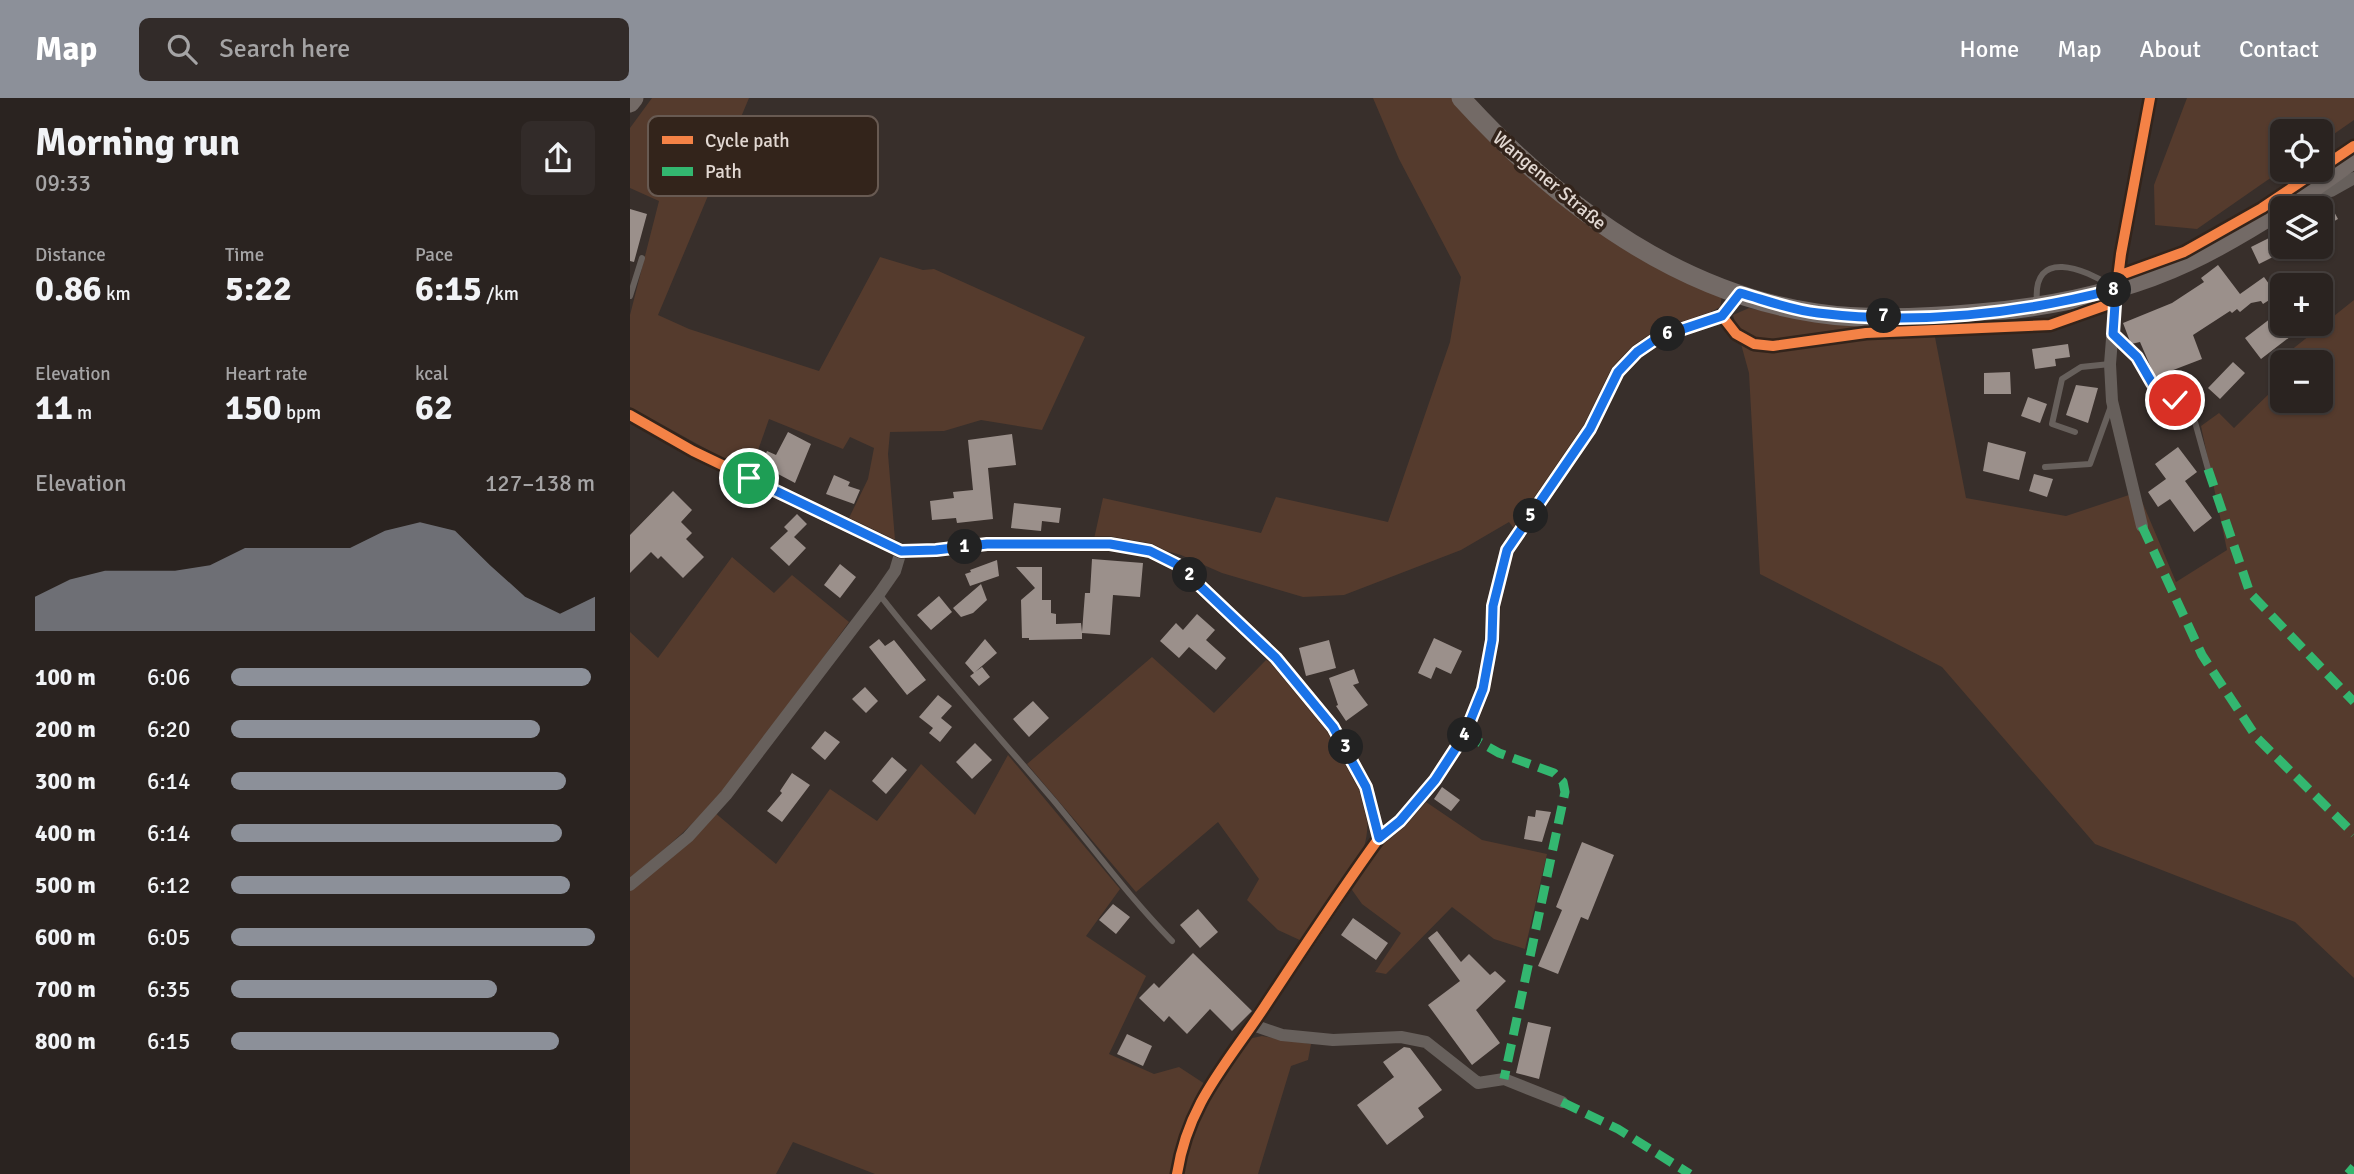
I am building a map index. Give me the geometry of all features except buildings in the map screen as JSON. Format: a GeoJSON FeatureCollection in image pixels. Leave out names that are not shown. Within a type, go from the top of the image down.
{"type":"FeatureCollection","features":[{"type":"Feature","properties":{"kind":"main road"},"geometry":{"type":"LineString","coordinates":[[630,103],[634,98]]}},
{"type":"Feature","properties":{"kind":"main road","name":"Wangener Straße"},"geometry":{"type":"LineString","coordinates":[[1461,98],[1505,144],[1575,206],[1627,242],[1673,267],[1740,293],[1816,313],[1948,316],[2038,308],[2116,289],[2189,262],[2311,190],[2354,159]]}},
{"type":"Feature","properties":{"kind":"street"},"geometry":{"type":"LineString","coordinates":[[2311,190],[2331,191],[2354,178]]}},
{"type":"Feature","properties":{"kind":"street"},"geometry":{"type":"LineString","coordinates":[[2116,289],[2110,364],[2112,401],[2142,526]]}},
{"type":"Feature","properties":{"kind":"street"},"geometry":{"type":"LineString","coordinates":[[1562,1102],[1504,1079],[1478,1083],[1426,1042],[1401,1037],[1333,1040],[1294,1036],[1253,1025],[1379,838],[1400,821],[1435,780],[1465,734],[1483,689],[1492,640],[1493,606],[1507,550],[1590,429],[1618,372],[1637,352],[1659,337],[1722,316],[1740,293]]}},
{"type":"Feature","properties":{"kind":"street"},"geometry":{"type":"LineString","coordinates":[[630,415],[693,451],[901,551],[987,544],[1110,544],[1150,551],[1178,565],[1276,658],[1333,727],[1366,787],[1379,838]]}},
{"type":"Feature","properties":{"kind":"street"},"geometry":{"type":"LineString","coordinates":[[630,885],[688,837],[726,795],[879,594],[895,571],[901,551]]}},
{"type":"Feature","properties":{"kind":"lane"},"geometry":{"type":"LineString","coordinates":[[2038,308],[2036,291],[2050,268],[2063,265],[2081,269],[2116,289],[2150,98]]}},
{"type":"Feature","properties":{"kind":"lane"},"geometry":{"type":"LineString","coordinates":[[630,296],[642,258]]}},
{"type":"Feature","properties":{"kind":"lane"},"geometry":{"type":"LineString","coordinates":[[2113,334],[2137,357],[2152,383],[2175,400],[2195,422],[2208,469]]}},
{"type":"Feature","properties":{"kind":"lane"},"geometry":{"type":"LineString","coordinates":[[2075,432],[2052,424],[2062,379],[2081,367],[2110,364]]}},
{"type":"Feature","properties":{"kind":"lane"},"geometry":{"type":"LineString","coordinates":[[2045,467],[2090,464],[2112,401]]}},
{"type":"Feature","properties":{"kind":"lane"},"geometry":{"type":"LineString","coordinates":[[879,594],[1094,848],[1140,908],[1172,941]]}},
{"type":"Feature","properties":{"kind":"shaded area"},"geometry":{"type":"Polygon","coordinates":[[[652,98],[749,98],[741,116],[648,116],[648,196],[708,196],[658,315],[689,329],[819,371],[880,257],[923,270],[934,269],[1085,337],[1042,430],[981,420],[944,431],[890,432],[888,454],[895,540],[849,518],[868,479],[874,448],[850,437],[843,449],[769,419],[750,473],[630,407],[630,315],[659,201],[630,188],[630,128],[652,98]]]}},
{"type":"Feature","properties":{"kind":"shaded area"},"geometry":{"type":"Polygon","coordinates":[[[1373,98],[1461,98],[1533,170],[1722,296],[1720,307],[1637,352],[1629,350],[1606,383],[1582,432],[1515,530],[1509,522],[1461,550],[1344,595],[1303,597],[1222,573],[1181,555],[1137,543],[1094,539],[1103,498],[1261,533],[1276,497],[1388,522],[1450,342],[1461,277],[1399,159],[1373,98]]]}},
{"type":"Feature","properties":{"kind":"shaded area"},"geometry":{"type":"Polygon","coordinates":[[[2187,98],[2354,98],[2354,120],[2333,135],[2333,119],[2270,119],[2270,178],[2197,229],[2155,225],[2154,185],[2187,98]]]}},
{"type":"Feature","properties":{"kind":"shaded area"},"geometry":{"type":"Polygon","coordinates":[[[2354,300],[2354,978],[2295,922],[2095,844],[1942,667],[1760,574],[1749,373],[1733,315],[1749,308],[1814,322],[1934,332],[1966,498],[2066,516],[2138,492],[2176,582],[2227,550],[2201,426],[2219,413],[2234,428],[2270,393],[2270,413],[2333,413],[2333,350],[2291,350],[2309,336],[2333,336],[2333,317],[2354,300]]]}},
{"type":"Feature","properties":{"kind":"shaded area"},"geometry":{"type":"Polygon","coordinates":[[[732,557],[774,593],[792,575],[849,622],[728,784],[681,834],[630,878],[630,632],[658,658],[732,557]]]}},
{"type":"Feature","properties":{"kind":"shaded area"},"geometry":{"type":"Polygon","coordinates":[[[1152,657],[1214,713],[1266,660],[1277,664],[1327,727],[1356,775],[1364,800],[1367,825],[1363,850],[1304,942],[1278,930],[1247,900],[1259,879],[1218,822],[1136,892],[1027,764],[1152,657]]]}},
{"type":"Feature","properties":{"kind":"shaded area"},"geometry":{"type":"Polygon","coordinates":[[[1008,755],[1120,889],[1086,936],[1146,976],[1109,1054],[1154,1074],[1179,1067],[1205,1084],[1182,1133],[1173,1174],[875,1174],[793,1142],[776,1174],[630,1174],[630,889],[714,812],[776,864],[830,789],[877,821],[921,764],[975,815],[1008,755]]]}},
{"type":"Feature","properties":{"kind":"shaded area"},"geometry":{"type":"Polygon","coordinates":[[[1426,802],[1482,840],[1547,854],[1525,949],[1494,939],[1452,907],[1386,974],[1375,972],[1401,933],[1362,904],[1350,887],[1377,850],[1426,802]]]}},
{"type":"Feature","properties":{"kind":"shaded area"},"geometry":{"type":"Polygon","coordinates":[[[1262,1036],[1311,1044],[1308,1060],[1291,1066],[1258,1174],[1181,1174],[1190,1137],[1206,1103],[1248,1039],[1262,1036]]]}},
{"type":"Feature","properties":{"kind":"marked path"},"geometry":{"type":"LineString","coordinates":[[2208,469],[2250,593],[2354,702]]}},
{"type":"Feature","properties":{"kind":"marked path"},"geometry":{"type":"LineString","coordinates":[[2142,526],[2202,655],[2257,738],[2354,834]]}},
{"type":"Feature","properties":{"kind":"marked path"},"geometry":{"type":"LineString","coordinates":[[1465,734],[1499,753],[1554,773],[1563,782],[1565,792],[1504,1079]]}},
{"type":"Feature","properties":{"kind":"marked path"},"geometry":{"type":"LineString","coordinates":[[1562,1102],[1618,1129],[1690,1174]]}},
{"type":"Feature","properties":{"kind":"marked path"},"geometry":{"type":"LineString","coordinates":[[2348,1174],[2354,1167]]}},
{"type":"Feature","properties":{"kind":"cycle path"},"geometry":{"type":"LineString","coordinates":[[1177,1174],[1190,1126],[1223,1066],[1379,838],[1400,821],[1435,780],[1465,734],[1483,689],[1492,640],[1493,606],[1507,550],[1590,429],[1618,372],[1637,352],[1659,337],[1722,316],[1736,334],[1754,344],[1773,346],[1866,333],[2050,325],[2115,302],[2121,254],[2150,98]]}},
{"type":"Feature","properties":{"kind":"cycle path"},"geometry":{"type":"LineString","coordinates":[[2118,276],[2184,252],[2262,208],[2354,146]]}},
{"type":"Feature","properties":{"kind":"cycle path"},"geometry":{"type":"LineString","coordinates":[[630,415],[693,451],[901,551],[987,544],[1110,544],[1150,551],[1178,565],[1276,658],[1333,727],[1366,787],[1379,838]]}},
{"type":"Feature","properties":{"kind":"route"},"geometry":{"type":"LineString","coordinates":[[749,478],[901,551],[987,544],[1110,544],[1150,551],[1178,565],[1276,658],[1333,727],[1366,787],[1379,838],[1400,821],[1435,780],[1465,734],[1483,689],[1492,640],[1493,606],[1507,550],[1590,429],[1618,372],[1637,352],[1659,337],[1722,316],[1740,293],[1816,313],[1948,316],[2038,308],[2116,289],[2113,334],[2137,357],[2152,383],[2175,400]]}}]}
